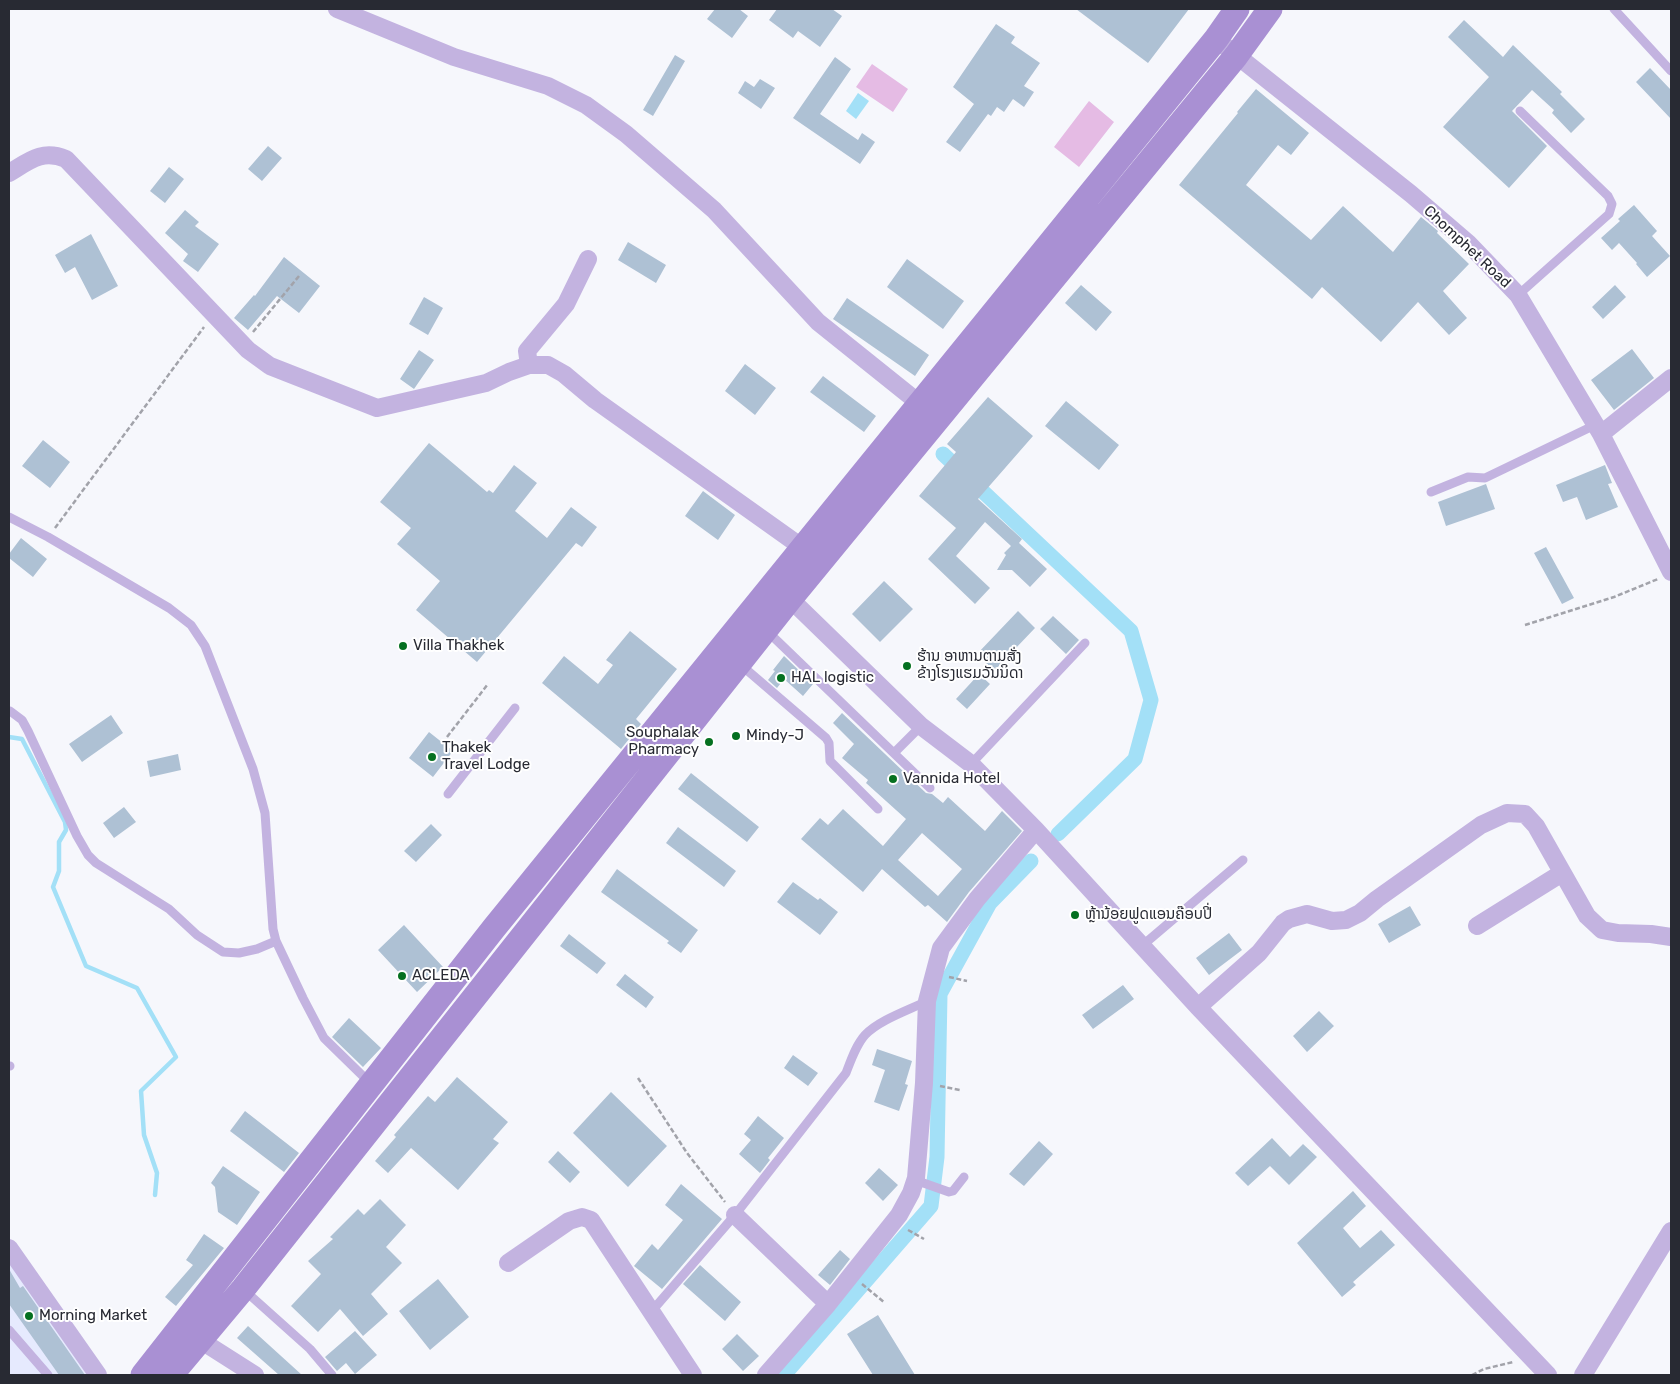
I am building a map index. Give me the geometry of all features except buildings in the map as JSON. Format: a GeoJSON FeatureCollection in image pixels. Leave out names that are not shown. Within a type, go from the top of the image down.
{"type":"FeatureCollection","features":[{"type":"Feature","properties":{"kind":"main road"},"geometry":{"type":"LineString","coordinates":[[171,1375],[243,1289],[766,630],[803,548],[1216,39],[1238,9]]}},
{"type":"Feature","properties":{"kind":"main road"},"geometry":{"type":"LineString","coordinates":[[143,1375],[494,928],[1236,56],[1270,9]]}},
{"type":"Feature","properties":{"kind":"street"},"geometry":{"type":"LineString","coordinates":[[336,9],[454,57],[548,86],[586,105],[626,134],[714,210],[818,322],[919,403]]}},
{"type":"Feature","properties":{"kind":"street","name":"Chomphet Road"},"geometry":{"type":"LineString","coordinates":[[1216,39],[1411,194],[1468,243],[1518,295],[1598,430],[1667,574]]}},
{"type":"Feature","properties":{"kind":"street"},"geometry":{"type":"LineString","coordinates":[[9,173],[27,162],[46,154],[66,159],[243,345],[270,366],[377,408],[486,383],[529,365],[548,366],[564,374],[595,400],[803,548]]}},
{"type":"Feature","properties":{"kind":"street"},"geometry":{"type":"LineString","coordinates":[[529,365],[526,354],[566,304],[588,260]]}},
{"type":"Feature","properties":{"kind":"street"},"geometry":{"type":"LineString","coordinates":[[1598,430],[1671,378]]}},
{"type":"Feature","properties":{"kind":"street"},"geometry":{"type":"LineString","coordinates":[[782,591],[921,726],[972,764],[1143,945],[1198,1007],[1548,1375]]}},
{"type":"Feature","properties":{"kind":"street"},"geometry":{"type":"LineString","coordinates":[[1198,1007],[1259,953],[1283,923],[1289,919],[1307,914],[1332,921],[1346,920],[1360,913],[1481,825],[1507,813],[1525,814],[1536,826],[1588,916],[1602,930],[1618,934],[1651,934],[1671,937]]}},
{"type":"Feature","properties":{"kind":"street"},"geometry":{"type":"LineString","coordinates":[[766,1375],[828,1304],[899,1215],[911,1193],[915,1180],[924,1083],[927,1001],[941,948],[977,899],[1036,830]]}},
{"type":"Feature","properties":{"kind":"street"},"geometry":{"type":"LineString","coordinates":[[1477,926],[1562,873]]}},
{"type":"Feature","properties":{"kind":"street"},"geometry":{"type":"LineString","coordinates":[[735,1215],[828,1304]]}},
{"type":"Feature","properties":{"kind":"street"},"geometry":{"type":"LineString","coordinates":[[508,1264],[569,1221],[582,1216],[591,1220],[693,1375]]}},
{"type":"Feature","properties":{"kind":"street"},"geometry":{"type":"LineString","coordinates":[[1583,1375],[1671,1230]]}},
{"type":"Feature","properties":{"kind":"street"},"geometry":{"type":"LineString","coordinates":[[9,1248],[98,1375]]}},
{"type":"Feature","properties":{"kind":"street"},"geometry":{"type":"LineString","coordinates":[[200,1340],[255,1375]]}},
{"type":"Feature","properties":{"kind":"lane"},"geometry":{"type":"LineString","coordinates":[[1614,9],[1671,71]]}},
{"type":"Feature","properties":{"kind":"lane"},"geometry":{"type":"LineString","coordinates":[[1518,295],[1609,214],[1612,204],[1608,196],[1520,110]]}},
{"type":"Feature","properties":{"kind":"lane"},"geometry":{"type":"LineString","coordinates":[[1431,492],[1468,477],[1485,478],[1598,430]]}},
{"type":"Feature","properties":{"kind":"lane"},"geometry":{"type":"LineString","coordinates":[[9,517],[48,537],[169,608],[191,625],[205,646],[254,769],[265,813],[273,929],[276,940],[324,1038],[372,1085]]}},
{"type":"Feature","properties":{"kind":"lane"},"geometry":{"type":"LineString","coordinates":[[766,630],[930,788]]}},
{"type":"Feature","properties":{"kind":"lane"},"geometry":{"type":"LineString","coordinates":[[972,764],[1085,643]]}},
{"type":"Feature","properties":{"kind":"lane"},"geometry":{"type":"LineString","coordinates":[[739,663],[826,738],[829,743],[830,761],[878,809]]}},
{"type":"Feature","properties":{"kind":"lane"},"geometry":{"type":"LineString","coordinates":[[448,794],[515,708]]}},
{"type":"Feature","properties":{"kind":"lane"},"geometry":{"type":"LineString","coordinates":[[10,711],[22,720],[77,836],[88,855],[96,863],[170,909],[198,935],[223,952],[239,953],[257,949],[276,940]]}},
{"type":"Feature","properties":{"kind":"lane"},"geometry":{"type":"LineString","coordinates":[[894,753],[921,726]]}},
{"type":"Feature","properties":{"kind":"lane"},"geometry":{"type":"LineString","coordinates":[[1143,945],[1243,860]]}},
{"type":"Feature","properties":{"kind":"lane"},"geometry":{"type":"LineString","coordinates":[[651,1312],[735,1215],[846,1073],[853,1054],[865,1035],[876,1026],[927,1001]]}},
{"type":"Feature","properties":{"kind":"lane"},"geometry":{"type":"LineString","coordinates":[[915,1180],[945,1191],[953,1191],[964,1177]]}},
{"type":"Feature","properties":{"kind":"lane"},"geometry":{"type":"LineString","coordinates":[[243,1289],[310,1349],[332,1375]]}},
{"type":"Feature","properties":{"kind":"lane"},"geometry":{"type":"LineString","coordinates":[[9,1330],[48,1375]]}},
{"type":"Feature","properties":{"kind":"path"},"geometry":{"type":"LineString","coordinates":[[243,345],[299,276]]}},
{"type":"Feature","properties":{"kind":"path"},"geometry":{"type":"LineString","coordinates":[[48,537],[214,314]]}},
{"type":"Feature","properties":{"kind":"path"},"geometry":{"type":"LineString","coordinates":[[1525,625],[1614,597],[1667,574]]}},
{"type":"Feature","properties":{"kind":"path"},"geometry":{"type":"LineString","coordinates":[[447,737],[488,684]]}},
{"type":"Feature","properties":{"kind":"path"},"geometry":{"type":"LineString","coordinates":[[638,1078],[687,1153],[735,1215]]}},
{"type":"Feature","properties":{"kind":"path"},"geometry":{"type":"LineString","coordinates":[[924,1083],[960,1090]]}},
{"type":"Feature","properties":{"kind":"path"},"geometry":{"type":"LineString","coordinates":[[851,1275],[885,1304]]}},
{"type":"Feature","properties":{"kind":"path"},"geometry":{"type":"LineString","coordinates":[[1472,1375],[1484,1369],[1531,1356]]}},
{"type":"Feature","properties":{"kind":"shaded area"},"geometry":{"type":"Polygon","coordinates":[[[872,64],[908,89],[893,112],[856,87],[872,64]]]}},
{"type":"Feature","properties":{"kind":"shaded area"},"geometry":{"type":"Polygon","coordinates":[[[1089,101],[1114,122],[1079,167],[1054,147],[1089,101]]]}},
{"type":"Feature","properties":{"kind":"shaded area","name":"Morning Market"},"geometry":{"type":"Polygon","coordinates":[[[9,1257],[91,1375],[9,1375],[9,1257]]]}},
{"type":"Feature","properties":{"kind":"water"},"geometry":{"type":"Polygon","coordinates":[[[858,93],[869,101],[856,119],[846,111],[858,93]]]}},
{"type":"Feature","properties":{"kind":"waterway"},"geometry":{"type":"LineString","coordinates":[[943,454],[1131,631],[1151,700],[1135,759],[1058,834]]}},
{"type":"Feature","properties":{"kind":"waterway"},"geometry":{"type":"LineString","coordinates":[[9,737],[22,739],[65,822],[66,830],[59,842],[59,871],[53,887],[86,966],[137,988],[176,1057],[141,1091],[144,1135],[157,1173],[155,1195]]}},
{"type":"Feature","properties":{"kind":"waterway"},"geometry":{"type":"LineString","coordinates":[[784,1375],[931,1206],[937,1157],[940,994],[990,903],[1031,861]]}},
{"type":"Feature","properties":{"kind":"place","name":"Villa Thakhek"},"geometry":{"type":"Point","coordinates":[403,646]}},
{"type":"Feature","properties":{"kind":"place","name":"ຮ້ານ ອາຫານຕາມສັ່ງ ຂ້າງໂຮງແຮມວັນນິດາ"},"geometry":{"type":"Point","coordinates":[907,666]}},
{"type":"Feature","properties":{"kind":"place","name":"HAL logistic"},"geometry":{"type":"Point","coordinates":[781,678]}},
{"type":"Feature","properties":{"kind":"place","name":"Mindy-J"},"geometry":{"type":"Point","coordinates":[736,736]}},
{"type":"Feature","properties":{"kind":"place","name":"Souphalak Pharmacy"},"geometry":{"type":"Point","coordinates":[709,742]}},
{"type":"Feature","properties":{"kind":"place","name":"Thakek Travel Lodge"},"geometry":{"type":"Point","coordinates":[432,757]}},
{"type":"Feature","properties":{"kind":"place","name":"Vannida Hotel"},"geometry":{"type":"Point","coordinates":[893,779]}},
{"type":"Feature","properties":{"kind":"place","name":"ຫຼ້ານ້ອຍຟູດແອນຄ໊ອບປີ່"},"geometry":{"type":"Point","coordinates":[1075,915]}},
{"type":"Feature","properties":{"kind":"place","name":"ACLEDA"},"geometry":{"type":"Point","coordinates":[402,976]}},
{"type":"Feature","properties":{"kind":"place","name":"Morning Market"},"geometry":{"type":"Point","coordinates":[29,1316]}}]}
